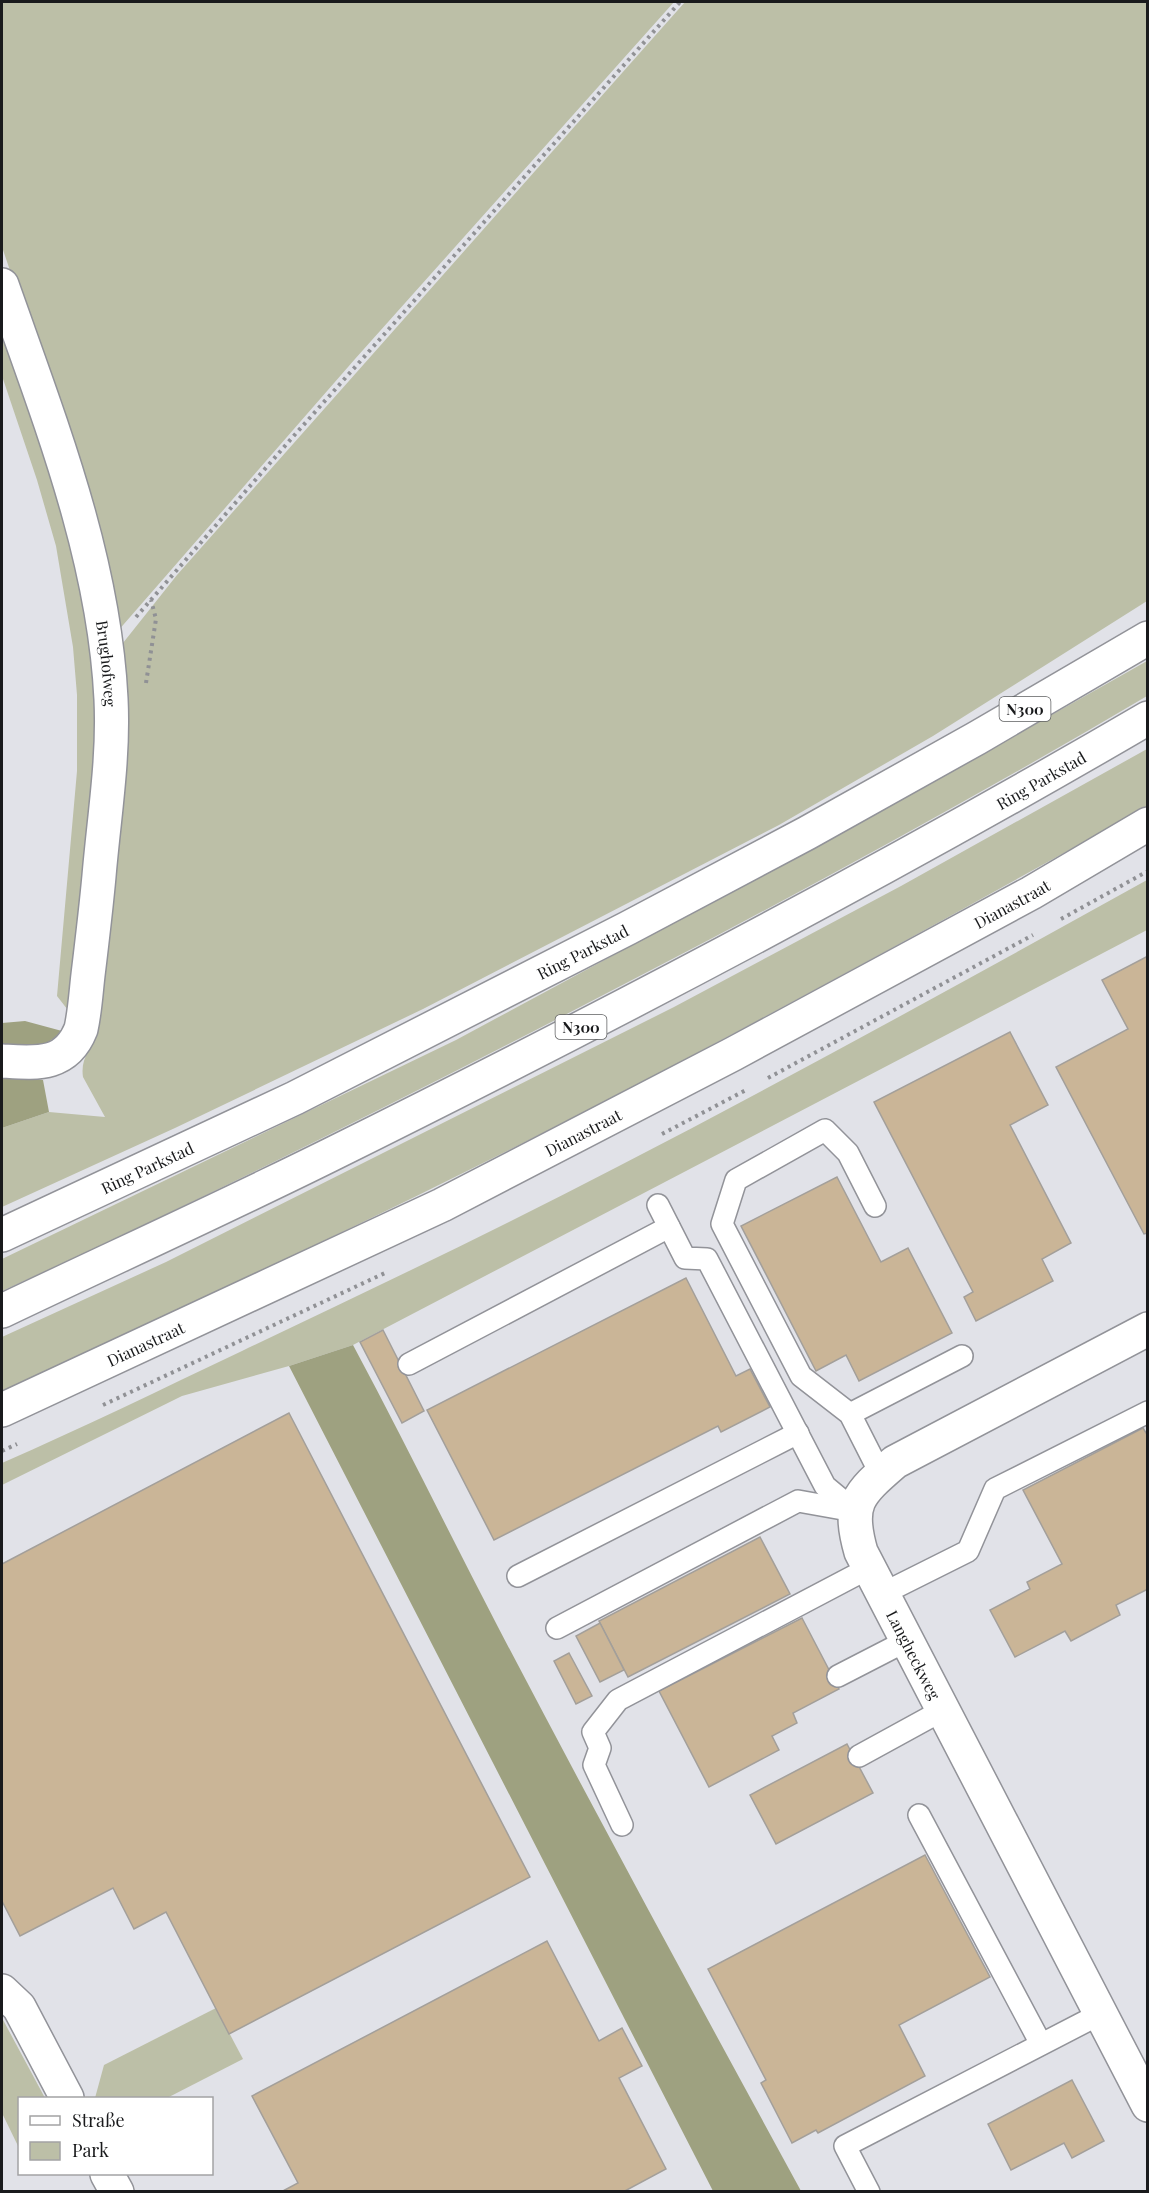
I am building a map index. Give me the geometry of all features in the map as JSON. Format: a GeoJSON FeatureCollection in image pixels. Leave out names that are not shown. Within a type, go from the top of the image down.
{"type":"FeatureCollection","features":[{"type":"Feature","properties":{"kind":"main road","name":"Brughofweg"},"geometry":{"type":"LineString","coordinates":[[2,285],[77,507],[100,606],[110,691],[110,754],[82,1024],[76,1041],[53,1060],[2,1061]]}},
{"type":"Feature","properties":{"kind":"main road","name":"Ring Parkstad"},"geometry":{"type":"LineString","coordinates":[[2,1235],[295,1098],[617,933],[807,833],[977,738],[1148,638]]}},
{"type":"Feature","properties":{"kind":"main road","name":"Ring Parkstad"},"geometry":{"type":"LineString","coordinates":[[2,1311],[328,1156],[658,988],[892,862],[1148,718]]}},
{"type":"Feature","properties":{"kind":"main road","name":"Dianastraat"},"geometry":{"type":"LineString","coordinates":[[2,1410],[442,1205],[734,1054],[1031,893],[1148,824]]}},
{"type":"Feature","properties":{"kind":"main road"},"geometry":{"type":"LineString","coordinates":[[855,1511],[869,1485],[895,1462],[1148,1329]]}},
{"type":"Feature","properties":{"kind":"main road","name":"Langheckweg"},"geometry":{"type":"LineString","coordinates":[[855,1511],[854,1527],[861,1552],[875,1581],[1148,2105]]}},
{"type":"Feature","properties":{"kind":"main road"},"geometry":{"type":"LineString","coordinates":[[2,1991],[19,2007],[66,2097]]}},
{"type":"Feature","properties":{"kind":"main road"},"geometry":{"type":"LineString","coordinates":[[108,2175],[117,2192]]}},
{"type":"Feature","properties":{"kind":"lane"},"geometry":{"type":"LineString","coordinates":[[875,1206],[848,1153],[825,1130],[735,1180],[722,1224],[801,1376],[850,1414],[880,1474]]}},
{"type":"Feature","properties":{"kind":"lane"},"geometry":{"type":"LineString","coordinates":[[658,1205],[685,1258],[707,1259],[825,1486],[855,1511]]}},
{"type":"Feature","properties":{"kind":"lane"},"geometry":{"type":"LineString","coordinates":[[409,1364],[669,1227]]}},
{"type":"Feature","properties":{"kind":"lane"},"geometry":{"type":"LineString","coordinates":[[850,1414],[962,1356]]}},
{"type":"Feature","properties":{"kind":"lane"},"geometry":{"type":"LineString","coordinates":[[622,1825],[594,1766],[600,1748],[593,1732],[618,1700],[875,1581],[968,1551],[995,1489],[1148,1412]]}},
{"type":"Feature","properties":{"kind":"lane"},"geometry":{"type":"LineString","coordinates":[[518,1575],[798,1433]]}},
{"type":"Feature","properties":{"kind":"lane"},"geometry":{"type":"LineString","coordinates":[[557,1628],[798,1502],[855,1511]]}},
{"type":"Feature","properties":{"kind":"lane"},"geometry":{"type":"LineString","coordinates":[[838,1676],[906,1641]]}},
{"type":"Feature","properties":{"kind":"lane"},"geometry":{"type":"LineString","coordinates":[[859,1756],[943,1710]]}},
{"type":"Feature","properties":{"kind":"lane"},"geometry":{"type":"LineString","coordinates":[[919,1815],[1041,2044]]}},
{"type":"Feature","properties":{"kind":"lane"},"geometry":{"type":"LineString","coordinates":[[869,2192],[845,2146],[1100,2014]]}},
{"type":"Feature","properties":{"kind":"path"},"geometry":{"type":"LineString","coordinates":[[151,600],[680,2]]}},
{"type":"Feature","properties":{"kind":"green space"},"geometry":{"type":"Polygon","coordinates":[[[2,2],[674,2],[355,359],[117,632],[81,479],[2,247],[2,2]]]}},
{"type":"Feature","properties":{"kind":"green space"},"geometry":{"type":"Polygon","coordinates":[[[685,2],[1147,2],[1147,601],[933,736],[779,825],[423,1009],[175,1128],[2,1207],[2,1128],[49,1112],[105,1117],[83,1077],[83,1064],[96,1033],[119,648],[177,575],[685,2]]]}},
{"type":"Feature","properties":{"kind":"green space"},"geometry":{"type":"Polygon","coordinates":[[[2,324],[36,424],[79,565],[99,714],[71,1014],[57,996],[77,771],[77,695],[73,647],[56,546],[37,480],[2,376],[2,324]]]}},
{"type":"Feature","properties":{"kind":"green space"},"geometry":{"type":"Polygon","coordinates":[[[1147,661],[1147,696],[857,861],[423,1088],[213,1192],[2,1291],[2,1259],[456,1040],[903,799],[1147,661]]]}},
{"type":"Feature","properties":{"kind":"green space"},"geometry":{"type":"Polygon","coordinates":[[[1147,749],[1147,807],[810,992],[555,1127],[295,1255],[2,1391],[2,1337],[166,1262],[674,1007],[901,886],[1147,749]]]}},
{"type":"Feature","properties":{"kind":"green space"},"geometry":{"type":"Polygon","coordinates":[[[1147,880],[1147,930],[353,1345],[289,1366],[182,1396],[2,1485],[2,1463],[336,1306],[572,1190],[818,1061],[1147,880]]]}},
{"type":"Feature","properties":{"kind":"green space"},"geometry":{"type":"Polygon","coordinates":[[[25,1021],[62,1031],[48,1042],[34,1047],[2,1048],[2,1023],[25,1021]]]}},
{"type":"Feature","properties":{"kind":"green space"},"geometry":{"type":"Polygon","coordinates":[[[2,1073],[43,1080],[49,1112],[2,1128],[2,1073]]]}},
{"type":"Feature","properties":{"kind":"green space"},"geometry":{"type":"Polygon","coordinates":[[[353,1345],[535,1698],[801,2191],[713,2191],[289,1366],[353,1345]]]}},
{"type":"Feature","properties":{"kind":"green space"},"geometry":{"type":"Polygon","coordinates":[[[216,2008],[243,2059],[169,2097],[95,2097],[104,2065],[216,2008]]]}},
{"type":"Feature","properties":{"kind":"green space"},"geometry":{"type":"Polygon","coordinates":[[[2,2018],[44,2097],[18,2097],[18,2146],[2,2113],[2,2018]]]}},
{"type":"Feature","properties":{"kind":"building"},"geometry":{"type":"Polygon","coordinates":[[[1148,956],[1148,1233],[1144,1234],[1056,1067],[1128,1029],[1102,980],[1148,956]]]}},
{"type":"Feature","properties":{"kind":"building"},"geometry":{"type":"Polygon","coordinates":[[[1010,1032],[1048,1105],[1010,1125],[1071,1243],[1042,1259],[1053,1281],[976,1321],[964,1297],[973,1292],[874,1102],[1010,1032]]]}},
{"type":"Feature","properties":{"kind":"building"},"geometry":{"type":"Polygon","coordinates":[[[837,1177],[881,1262],[908,1248],[952,1333],[859,1381],[846,1355],[816,1371],[741,1226],[837,1177]]]}},
{"type":"Feature","properties":{"kind":"building"},"geometry":{"type":"Polygon","coordinates":[[[686,1278],[736,1376],[750,1369],[770,1407],[721,1432],[718,1426],[494,1540],[427,1410],[686,1278]]]}},
{"type":"Feature","properties":{"kind":"building"},"geometry":{"type":"Polygon","coordinates":[[[383,1330],[424,1411],[402,1423],[360,1342],[383,1330]]]}},
{"type":"Feature","properties":{"kind":"building"},"geometry":{"type":"Polygon","coordinates":[[[289,1413],[530,1877],[229,2034],[166,1912],[134,1929],[113,1888],[20,1936],[2,1901],[2,1564],[289,1413]]]}},
{"type":"Feature","properties":{"kind":"building"},"geometry":{"type":"Polygon","coordinates":[[[1143,1428],[1148,1436],[1148,1589],[1116,1605],[1120,1615],[1071,1641],[1065,1631],[1015,1657],[990,1610],[1030,1589],[1027,1582],[1062,1564],[1023,1490],[1143,1428]]]}},
{"type":"Feature","properties":{"kind":"building"},"geometry":{"type":"Polygon","coordinates":[[[760,1537],[790,1594],[628,1677],[599,1621],[760,1537]]]}},
{"type":"Feature","properties":{"kind":"building"},"geometry":{"type":"Polygon","coordinates":[[[802,1618],[839,1689],[793,1713],[797,1723],[772,1736],[779,1750],[709,1787],[659,1691],[802,1618]]]}},
{"type":"Feature","properties":{"kind":"building"},"geometry":{"type":"Polygon","coordinates":[[[600,1623],[624,1670],[600,1682],[576,1636],[600,1623]]]}},
{"type":"Feature","properties":{"kind":"building"},"geometry":{"type":"Polygon","coordinates":[[[569,1653],[592,1696],[576,1704],[554,1661],[569,1653]]]}},
{"type":"Feature","properties":{"kind":"building"},"geometry":{"type":"Polygon","coordinates":[[[847,1744],[873,1793],[776,1844],[750,1795],[847,1744]]]}},
{"type":"Feature","properties":{"kind":"building"},"geometry":{"type":"Polygon","coordinates":[[[925,1855],[990,1977],[899,2025],[925,2076],[818,2133],[816,2130],[792,2143],[761,2083],[766,2080],[708,1969],[925,1855]]]}},
{"type":"Feature","properties":{"kind":"building"},"geometry":{"type":"Polygon","coordinates":[[[547,1941],[599,2041],[622,2028],[642,2066],[619,2078],[666,2169],[623,2192],[281,2192],[298,2183],[252,2096],[547,1941]]]}},
{"type":"Feature","properties":{"kind":"building"},"geometry":{"type":"Polygon","coordinates":[[[1072,2080],[1104,2141],[1072,2158],[1064,2143],[1011,2170],[988,2124],[1072,2080]]]}}]}
